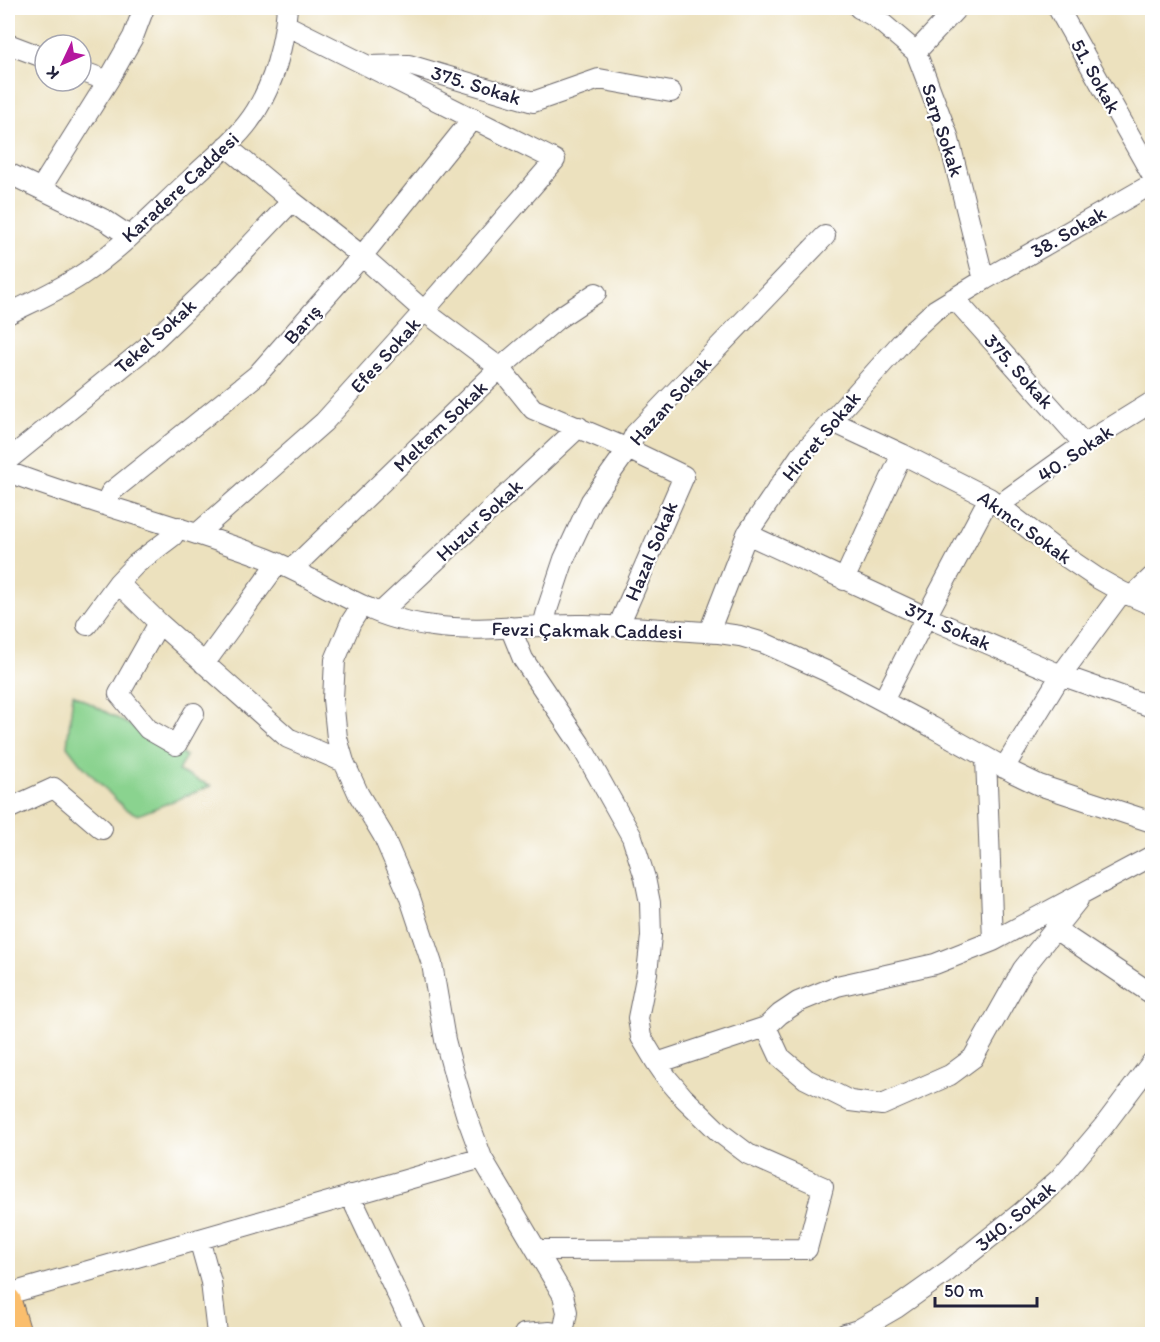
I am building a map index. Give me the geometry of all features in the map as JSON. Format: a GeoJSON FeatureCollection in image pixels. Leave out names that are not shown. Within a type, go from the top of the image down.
{"type":"FeatureCollection","features":[{"type":"Feature","properties":{"kind":"main road"},"geometry":{"type":"LineString","coordinates":[[8,1301],[18,1335]]}},
{"type":"Feature","properties":{"kind":"street"},"geometry":{"type":"LineString","coordinates":[[40,188],[108,81],[133,37],[144,8]]}},
{"type":"Feature","properties":{"kind":"street","name":"Sarp Sokak"},"geometry":{"type":"LineString","coordinates":[[859,8],[882,22],[916,52],[948,136],[984,280]]}},
{"type":"Feature","properties":{"kind":"street"},"geometry":{"type":"LineString","coordinates":[[916,52],[957,8]]}},
{"type":"Feature","properties":{"kind":"street","name":"51. Sokak"},"geometry":{"type":"LineString","coordinates":[[1058,8],[1152,175]]}},
{"type":"Feature","properties":{"kind":"street","name":"375. Sokak"},"geometry":{"type":"LineString","coordinates":[[286,16],[368,66],[409,65],[533,102],[600,79],[671,92]]}},
{"type":"Feature","properties":{"kind":"street","name":"Karadere Caddesi"},"geometry":{"type":"LineString","coordinates":[[8,314],[80,276],[98,263],[238,135],[256,111],[273,76],[286,16]]}},
{"type":"Feature","properties":{"kind":"street"},"geometry":{"type":"LineString","coordinates":[[8,44],[33,53]]}},
{"type":"Feature","properties":{"kind":"street"},"geometry":{"type":"LineString","coordinates":[[368,66],[473,118]]}},
{"type":"Feature","properties":{"kind":"street"},"geometry":{"type":"LineString","coordinates":[[93,75],[108,81]]}},
{"type":"Feature","properties":{"kind":"street","name":"Efes Sokak"},"geometry":{"type":"LineString","coordinates":[[198,533],[324,422],[555,160],[473,118]]}},
{"type":"Feature","properties":{"kind":"street","name":"Barış"},"geometry":{"type":"LineString","coordinates":[[105,504],[111,492],[257,375],[362,256],[473,118]]}},
{"type":"Feature","properties":{"kind":"street"},"geometry":{"type":"LineString","coordinates":[[226,146],[362,256],[424,311],[500,368],[533,409],[628,449]]}},
{"type":"Feature","properties":{"kind":"street"},"geometry":{"type":"LineString","coordinates":[[8,173],[105,220],[129,236]]}},
{"type":"Feature","properties":{"kind":"street","name":"38. Sokak"},"geometry":{"type":"LineString","coordinates":[[984,280],[1152,184]]}},
{"type":"Feature","properties":{"kind":"street","name":"Tekel Sokak"},"geometry":{"type":"LineString","coordinates":[[8,460],[147,347],[221,276],[292,201]]}},
{"type":"Feature","properties":{"kind":"street","name":"Hazan Sokak"},"geometry":{"type":"LineString","coordinates":[[543,626],[564,559],[591,501],[628,449],[635,434],[825,236]]}},
{"type":"Feature","properties":{"kind":"street","name":"Hicret Sokak"},"geometry":{"type":"LineString","coordinates":[[709,632],[747,534],[800,456],[910,333],[935,310],[984,280]]}},
{"type":"Feature","properties":{"kind":"street","name":"Meltem Sokak"},"geometry":{"type":"LineString","coordinates":[[204,664],[285,566],[500,368],[557,319],[596,293]]}},
{"type":"Feature","properties":{"kind":"street","name":"375. Sokak"},"geometry":{"type":"LineString","coordinates":[[954,298],[1084,444]]}},
{"type":"Feature","properties":{"kind":"street","name":"40. Sokak"},"geometry":{"type":"LineString","coordinates":[[994,502],[1152,402]]}},
{"type":"Feature","properties":{"kind":"street","name":"Akıncı Sokak"},"geometry":{"type":"LineString","coordinates":[[831,421],[902,454],[994,502],[1097,578],[1152,604]]}},
{"type":"Feature","properties":{"kind":"street","name":"Huzur Sokak"},"geometry":{"type":"LineString","coordinates":[[562,1335],[567,1311],[563,1295],[482,1158],[466,1117],[445,1040],[432,964],[409,895],[383,835],[359,795],[344,762],[333,699],[335,660],[351,622],[371,609],[579,427]]}},
{"type":"Feature","properties":{"kind":"street","name":"Hazal Sokak"},"geometry":{"type":"LineString","coordinates":[[618,627],[684,476],[628,449]]}},
{"type":"Feature","properties":{"kind":"street"},"geometry":{"type":"LineString","coordinates":[[844,580],[902,454]]}},
{"type":"Feature","properties":{"kind":"street","name":"Fevzi Çakmak Caddesi"},"geometry":{"type":"LineString","coordinates":[[8,472],[35,483],[198,533],[285,566],[371,609],[404,621],[456,628],[582,625],[709,632],[740,636],[765,643],[826,671],[1039,785],[1152,822]]}},
{"type":"Feature","properties":{"kind":"street"},"geometry":{"type":"LineString","coordinates":[[883,701],[926,617],[994,502]]}},
{"type":"Feature","properties":{"kind":"street"},"geometry":{"type":"LineString","coordinates":[[87,625],[118,583],[136,564],[173,537],[178,527]]}},
{"type":"Feature","properties":{"kind":"street","name":"371. Sokak"},"geometry":{"type":"LineString","coordinates":[[747,534],[926,617],[1061,675],[1152,707]]}},
{"type":"Feature","properties":{"kind":"street"},"geometry":{"type":"LineString","coordinates":[[1004,768],[1061,675],[1127,594],[1152,577]]}},
{"type":"Feature","properties":{"kind":"street"},"geometry":{"type":"LineString","coordinates":[[118,583],[159,624],[288,738],[344,762]]}},
{"type":"Feature","properties":{"kind":"street"},"geometry":{"type":"LineString","coordinates":[[159,624],[119,694],[148,729],[176,745],[194,713]]}},
{"type":"Feature","properties":{"kind":"street"},"geometry":{"type":"LineString","coordinates":[[510,627],[523,659],[580,744],[632,837],[650,903],[651,936],[647,973],[638,1018],[641,1037],[667,1078],[719,1132],[748,1154],[823,1187],[807,1249],[537,1250]]}},
{"type":"Feature","properties":{"kind":"street"},"geometry":{"type":"LineString","coordinates":[[986,758],[993,941]]}},
{"type":"Feature","properties":{"kind":"street"},"geometry":{"type":"LineString","coordinates":[[8,809],[54,788],[102,829]]}},
{"type":"Feature","properties":{"kind":"street"},"geometry":{"type":"LineString","coordinates":[[657,1064],[766,1027],[798,1002],[837,986],[934,964],[993,941],[1152,856]]}},
{"type":"Feature","properties":{"kind":"street"},"geometry":{"type":"LineString","coordinates":[[766,1027],[780,1058],[806,1079],[850,1101],[882,1105],[950,1075],[973,1058],[1023,969],[1084,893]]}},
{"type":"Feature","properties":{"kind":"street"},"geometry":{"type":"LineString","coordinates":[[1055,929],[1152,994]]}},
{"type":"Feature","properties":{"kind":"street","name":"340. Sokak"},"geometry":{"type":"LineString","coordinates":[[845,1335],[896,1308],[948,1271],[1059,1179],[1103,1127],[1152,1062]]}},
{"type":"Feature","properties":{"kind":"street"},"geometry":{"type":"LineString","coordinates":[[8,1294],[482,1158]]}},
{"type":"Feature","properties":{"kind":"street"},"geometry":{"type":"LineString","coordinates":[[350,1196],[416,1335]]}},
{"type":"Feature","properties":{"kind":"street"},"geometry":{"type":"LineString","coordinates":[[199,1239],[211,1282],[217,1335]]}},
{"type":"Feature","properties":{"kind":"street"},"geometry":{"type":"LineString","coordinates":[[524,1335],[550,1332],[562,1335]]}},
{"type":"Feature","properties":{"kind":"green space"},"geometry":{"type":"Polygon","coordinates":[[[73,694],[186,756],[178,771],[211,786],[138,815],[125,809],[80,763],[67,746],[73,694]]]}}]}
